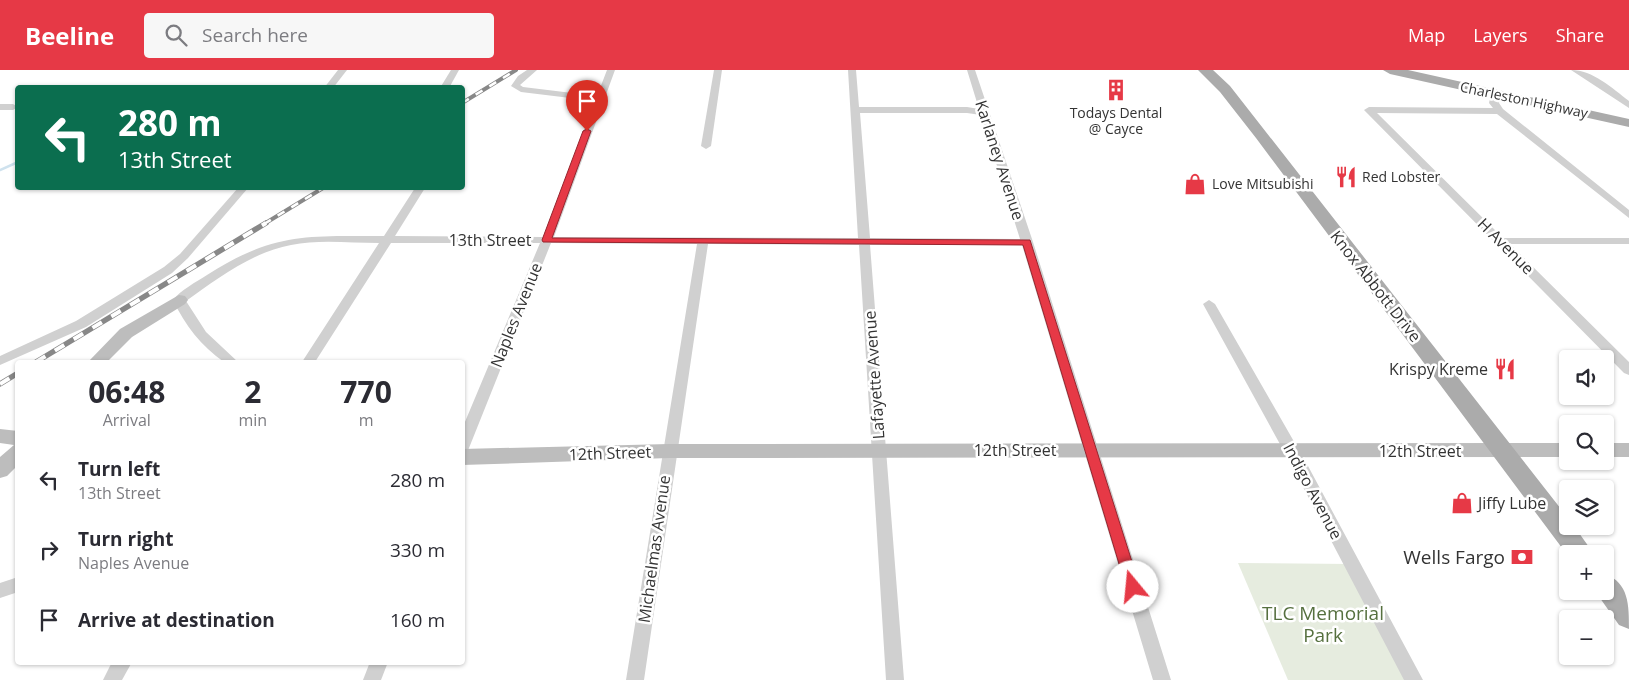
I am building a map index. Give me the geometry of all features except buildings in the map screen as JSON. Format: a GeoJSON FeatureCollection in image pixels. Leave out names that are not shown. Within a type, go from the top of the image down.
{"type":"FeatureCollection","features":[{"type":"Feature","properties":{"kind":"main road","name":"Charleston Highway"},"geometry":{"type":"LineString","coordinates":[[1390,70],[1629,123]]}},
{"type":"Feature","properties":{"kind":"main road","name":"Knox Abbott Drive"},"geometry":{"type":"LineString","coordinates":[[1211,72],[1574,545]]}},
{"type":"Feature","properties":{"kind":"main road"},"geometry":{"type":"LineString","coordinates":[[99,360],[126,333],[179,300]]}},
{"type":"Feature","properties":{"kind":"main road"},"geometry":{"type":"LineString","coordinates":[[0,436],[15,438]]}},
{"type":"Feature","properties":{"kind":"main road","name":"12th Street"},"geometry":{"type":"LineString","coordinates":[[465,457],[668,451],[1090,449],[1292,451],[1559,450]]}},
{"type":"Feature","properties":{"kind":"main road"},"geometry":{"type":"LineString","coordinates":[[1614,450],[1629,450]]}},
{"type":"Feature","properties":{"kind":"main road"},"geometry":{"type":"LineString","coordinates":[[0,470],[15,454]]}},
{"type":"Feature","properties":{"kind":"main road"},"geometry":{"type":"LineString","coordinates":[[0,477],[15,470]]}},
{"type":"Feature","properties":{"kind":"main road"},"geometry":{"type":"LineString","coordinates":[[1614,597],[1629,617]]}},
{"type":"Feature","properties":{"kind":"street"},"geometry":{"type":"LineString","coordinates":[[330,85],[342,70]]}},
{"type":"Feature","properties":{"kind":"street"},"geometry":{"type":"LineString","coordinates":[[446,85],[455,70]]}},
{"type":"Feature","properties":{"kind":"street"},"geometry":{"type":"LineString","coordinates":[[533,70],[521,78],[515,86],[521,90],[600,99]]}},
{"type":"Feature","properties":{"kind":"street","name":"Naples Avenue"},"geometry":{"type":"LineString","coordinates":[[465,441],[546,240],[611,70]]}},
{"type":"Feature","properties":{"kind":"street"},"geometry":{"type":"LineString","coordinates":[[706,146],[718,70]]}},
{"type":"Feature","properties":{"kind":"street","name":"Lafayette Avenue"},"geometry":{"type":"LineString","coordinates":[[852,70],[895,680]]}},
{"type":"Feature","properties":{"kind":"street","name":"Karlaney Avenue"},"geometry":{"type":"LineString","coordinates":[[971,70],[1027,242],[1162,680]]}},
{"type":"Feature","properties":{"kind":"street"},"geometry":{"type":"LineString","coordinates":[[1575,70],[1598,82],[1629,105]]}},
{"type":"Feature","properties":{"kind":"street"},"geometry":{"type":"LineString","coordinates":[[1496,94],[1494,103],[1499,110],[1629,215]]}},
{"type":"Feature","properties":{"kind":"street"},"geometry":{"type":"LineString","coordinates":[[0,107],[13,106]]}},
{"type":"Feature","properties":{"kind":"street"},"geometry":{"type":"LineString","coordinates":[[855,110],[967,110],[984,113]]}},
{"type":"Feature","properties":{"kind":"street","name":"H Avenue"},"geometry":{"type":"LineString","coordinates":[[1499,110],[1368,110],[1629,370]]}},
{"type":"Feature","properties":{"kind":"street"},"geometry":{"type":"LineString","coordinates":[[0,361],[81,324],[168,270],[184,256],[240,190]]}},
{"type":"Feature","properties":{"kind":"street"},"geometry":{"type":"LineString","coordinates":[[310,360],[419,190]]}},
{"type":"Feature","properties":{"kind":"street","name":"13th Street"},"geometry":{"type":"LineString","coordinates":[[179,300],[253,253],[274,244],[306,239],[1027,242]]}},
{"type":"Feature","properties":{"kind":"street","name":"Michaelmas Avenue"},"geometry":{"type":"LineString","coordinates":[[635,680],[668,451],[703,241]]}},
{"type":"Feature","properties":{"kind":"street"},"geometry":{"type":"LineString","coordinates":[[1500,241],[1629,241]]}},
{"type":"Feature","properties":{"kind":"street"},"geometry":{"type":"LineString","coordinates":[[179,300],[190,322],[208,342],[230,360]]}},
{"type":"Feature","properties":{"kind":"street","name":"Indigo Avenue"},"geometry":{"type":"LineString","coordinates":[[1209,304],[1292,451],[1414,680]]}},
{"type":"Feature","properties":{"kind":"street"},"geometry":{"type":"LineString","coordinates":[[0,591],[15,585]]}},
{"type":"Feature","properties":{"kind":"street"},"geometry":{"type":"LineString","coordinates":[[112,680],[121,665]]}},
{"type":"Feature","properties":{"kind":"street"},"geometry":{"type":"LineString","coordinates":[[372,680],[378,665]]}},
{"type":"Feature","properties":{"kind":"green space","name":"TLC Memorial Park"},"geometry":{"type":"Polygon","coordinates":[[[1238,563],[1352,564],[1414,680],[1288,680],[1238,563]]]}},
{"type":"Feature","properties":{"kind":"waterway"},"geometry":{"type":"LineString","coordinates":[[0,170],[15,163]]}},
{"type":"Feature","properties":{"kind":"railway"},"geometry":{"type":"LineString","coordinates":[[465,101],[516,70]]}},
{"type":"Feature","properties":{"kind":"railway"},"geometry":{"type":"LineString","coordinates":[[264,224],[320,190]]}},
{"type":"Feature","properties":{"kind":"railway"},"geometry":{"type":"LineString","coordinates":[[39,360],[266,223]]}},
{"type":"Feature","properties":{"kind":"railway"},"geometry":{"type":"LineString","coordinates":[[0,384],[15,375]]}},
{"type":"Feature","properties":{"kind":"place","name":"Todays Dental @ Cayce"},"geometry":{"type":"Point","coordinates":[1116,90]}},
{"type":"Feature","properties":{"kind":"place","name":"Red Lobster"},"geometry":{"type":"Point","coordinates":[1346,177]}},
{"type":"Feature","properties":{"kind":"place","name":"Love Mitsubishi"},"geometry":{"type":"Point","coordinates":[1195,184]}},
{"type":"Feature","properties":{"kind":"place","name":"Krispy Kreme"},"geometry":{"type":"Point","coordinates":[1505,369]}},
{"type":"Feature","properties":{"kind":"place","name":"Jiffy Lube"},"geometry":{"type":"Point","coordinates":[1462,503]}},
{"type":"Feature","properties":{"kind":"place","name":"Wells Fargo"},"geometry":{"type":"Point","coordinates":[1522,557]}},
{"type":"Feature","properties":{"kind":"route"},"geometry":{"type":"LineString","coordinates":[[587,131],[546,240],[1027,242],[1133,587]]}}]}
